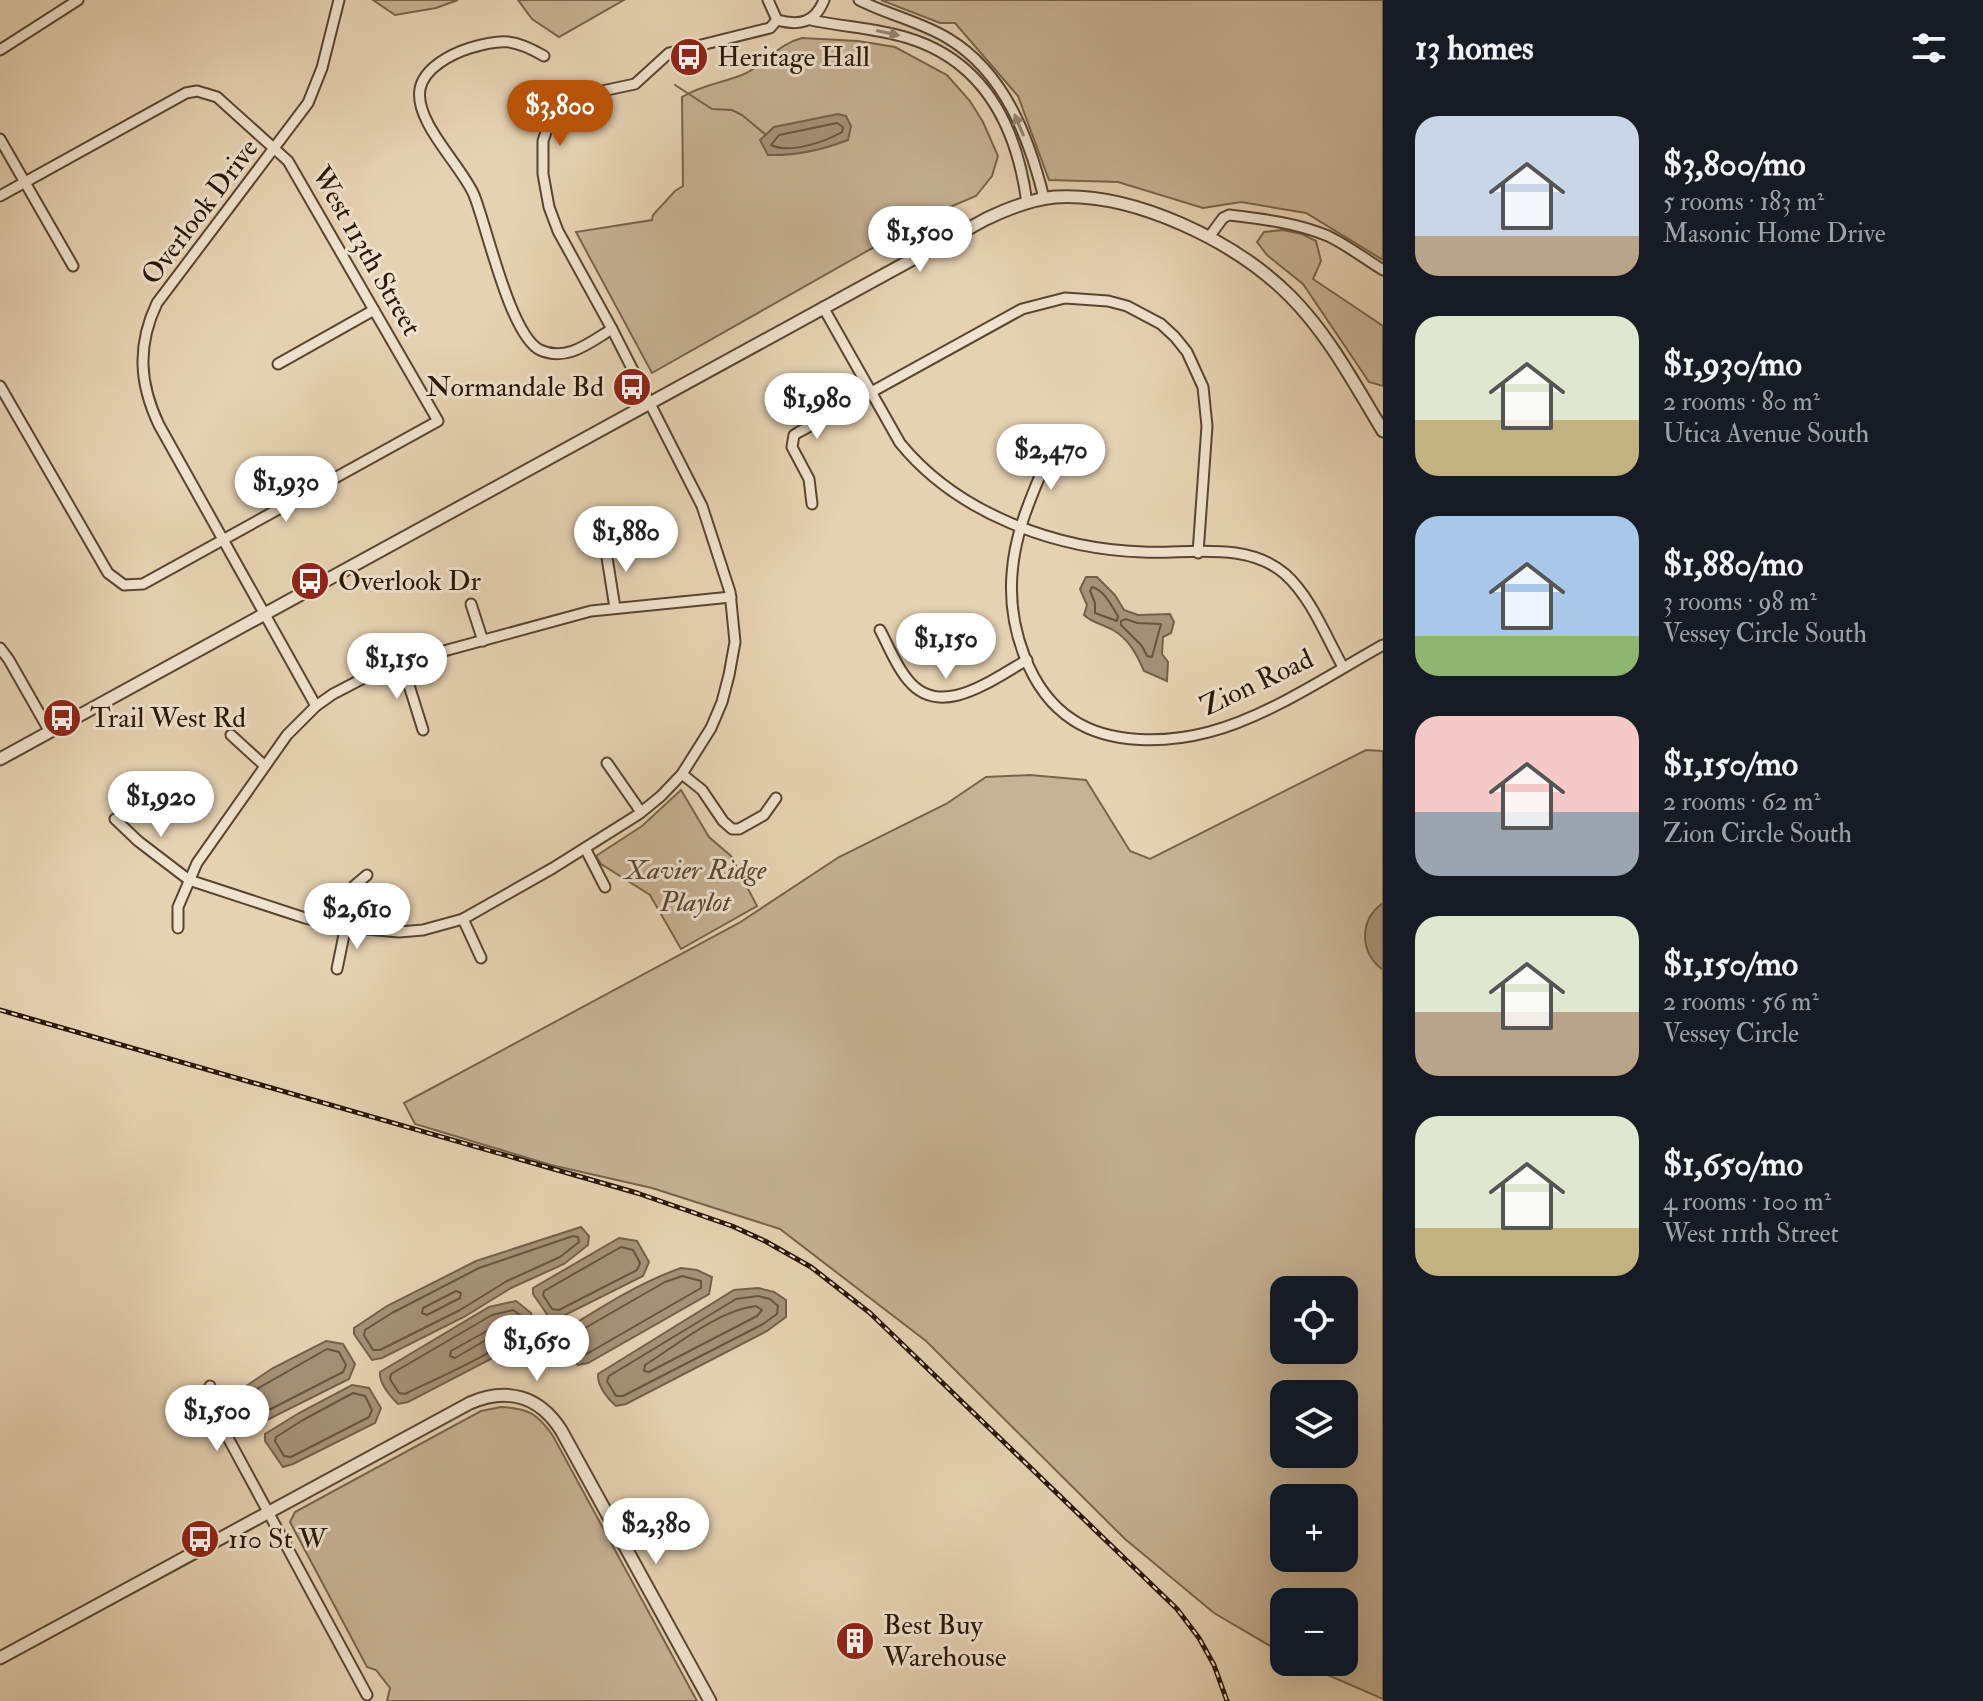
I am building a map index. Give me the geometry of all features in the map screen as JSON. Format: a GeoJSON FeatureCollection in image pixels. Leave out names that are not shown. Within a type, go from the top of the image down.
{"type":"FeatureCollection","features":[{"type":"Feature","properties":{"kind":"street","name":"Overlook Drive"},"geometry":{"type":"LineString","coordinates":[[316,706],[150,406],[141,364],[148,322],[169,285],[299,118],[316,86],[339,0]]}},
{"type":"Feature","properties":{"kind":"street"},"geometry":{"type":"LineString","coordinates":[[768,0],[777,20]]}},
{"type":"Feature","properties":{"kind":"street"},"geometry":{"type":"LineString","coordinates":[[811,20],[824,0]]}},
{"type":"Feature","properties":{"kind":"street"},"geometry":{"type":"LineString","coordinates":[[859,0],[948,38],[971,55],[1000,87],[1019,121],[1044,198]]}},
{"type":"Feature","properties":{"kind":"street"},"geometry":{"type":"LineString","coordinates":[[0,50],[73,2]]}},
{"type":"Feature","properties":{"kind":"street"},"geometry":{"type":"LineString","coordinates":[[777,20],[798,24],[811,20],[906,37],[949,55],[986,90],[1005,121],[1022,171],[1027,203]]}},
{"type":"Feature","properties":{"kind":"street"},"geometry":{"type":"LineString","coordinates":[[115,819],[189,880],[305,918],[344,927],[399,932],[423,930],[463,919],[641,812],[682,774],[704,741],[722,702],[735,642],[731,597],[702,506],[558,231],[549,207],[542,157],[548,126],[588,94],[635,84],[669,53],[770,28],[777,20]]}},
{"type":"Feature","properties":{"kind":"street"},"geometry":{"type":"LineString","coordinates":[[544,56],[513,41],[494,41],[461,50],[437,64],[425,76],[419,91],[425,116],[474,193],[504,289],[536,348],[555,355],[573,352],[612,329]]}},
{"type":"Feature","properties":{"kind":"street","name":"West 113th Street"},"geometry":{"type":"LineString","coordinates":[[0,196],[186,93],[197,91],[217,97],[288,161],[438,421],[224,539]]}},
{"type":"Feature","properties":{"kind":"street"},"geometry":{"type":"LineString","coordinates":[[0,139],[73,266]]}},
{"type":"Feature","properties":{"kind":"street"},"geometry":{"type":"LineString","coordinates":[[0,759],[986,219],[1044,198],[1076,198],[1119,204],[1209,237],[1267,274],[1292,297],[1334,351],[1383,431]]}},
{"type":"Feature","properties":{"kind":"street"},"geometry":{"type":"LineString","coordinates":[[1209,237],[1223,218],[1229,215],[1269,220],[1310,229],[1331,238],[1383,270]]}},
{"type":"Feature","properties":{"kind":"street"},"geometry":{"type":"LineString","coordinates":[[812,504],[809,479],[792,447],[794,435],[1003,319],[1043,302],[1065,298],[1097,299],[1127,306],[1161,324],[1181,345],[1196,369],[1203,387],[1207,426],[1198,553]]}},
{"type":"Feature","properties":{"kind":"street"},"geometry":{"type":"LineString","coordinates":[[823,307],[900,443],[933,479],[973,506],[1066,541],[1140,552],[1240,553],[1256,557],[1284,573],[1305,599],[1343,667]]}},
{"type":"Feature","properties":{"kind":"street"},"geometry":{"type":"LineString","coordinates":[[278,364],[374,310]]}},
{"type":"Feature","properties":{"kind":"street"},"geometry":{"type":"LineString","coordinates":[[0,386],[108,573],[124,585],[143,584],[224,539]]}},
{"type":"Feature","properties":{"kind":"street","name":"Zion Road"},"geometry":{"type":"LineString","coordinates":[[1052,447],[1020,525],[1012,575],[1012,602],[1016,628],[1027,660],[1050,698],[1073,720],[1102,733],[1128,738],[1195,735],[1233,724],[1383,645]]}},
{"type":"Feature","properties":{"kind":"street"},"geometry":{"type":"LineString","coordinates":[[605,545],[615,608]]}},
{"type":"Feature","properties":{"kind":"street"},"geometry":{"type":"LineString","coordinates":[[178,928],[178,907],[197,863],[287,735],[316,706],[374,673],[402,663],[591,611],[731,597]]}},
{"type":"Feature","properties":{"kind":"street"},"geometry":{"type":"LineString","coordinates":[[471,604],[483,641]]}},
{"type":"Feature","properties":{"kind":"street"},"geometry":{"type":"LineString","coordinates":[[880,630],[908,681],[917,689],[939,698],[962,695],[1027,660]]}},
{"type":"Feature","properties":{"kind":"street"},"geometry":{"type":"LineString","coordinates":[[0,648],[50,732]]}},
{"type":"Feature","properties":{"kind":"street"},"geometry":{"type":"LineString","coordinates":[[402,663],[423,730]]}},
{"type":"Feature","properties":{"kind":"street"},"geometry":{"type":"LineString","coordinates":[[231,735],[265,766]]}},
{"type":"Feature","properties":{"kind":"street"},"geometry":{"type":"LineString","coordinates":[[607,763],[641,812]]}},
{"type":"Feature","properties":{"kind":"street"},"geometry":{"type":"LineString","coordinates":[[682,774],[702,790],[732,829],[739,829],[764,815],[776,798]]}},
{"type":"Feature","properties":{"kind":"street"},"geometry":{"type":"LineString","coordinates":[[585,848],[605,887]]}},
{"type":"Feature","properties":{"kind":"street"},"geometry":{"type":"LineString","coordinates":[[337,969],[354,886],[367,875]]}},
{"type":"Feature","properties":{"kind":"street"},"geometry":{"type":"LineString","coordinates":[[463,919],[481,958]]}},
{"type":"Feature","properties":{"kind":"street"},"geometry":{"type":"LineString","coordinates":[[210,1386],[207,1399],[367,1695]]}},
{"type":"Feature","properties":{"kind":"street"},"geometry":{"type":"LineString","coordinates":[[2,1656],[470,1403],[498,1394],[514,1395],[541,1406],[553,1417],[710,1701]]}},
{"type":"Feature","properties":{"kind":"green space"},"geometry":{"type":"Polygon","coordinates":[[[373,0],[458,0],[436,8],[395,15],[373,0]]]}},
{"type":"Feature","properties":{"kind":"green space"},"geometry":{"type":"Polygon","coordinates":[[[518,0],[624,0],[559,37],[532,19],[518,0]]]}},
{"type":"Feature","properties":{"kind":"green space"},"geometry":{"type":"Polygon","coordinates":[[[881,0],[1383,0],[1383,260],[1306,213],[1241,202],[1203,208],[1118,182],[1049,180],[1018,96],[955,23],[940,23],[881,0]]]}},
{"type":"Feature","properties":{"kind":"green space"},"geometry":{"type":"Polygon","coordinates":[[[802,38],[858,41],[895,47],[947,75],[970,101],[983,122],[998,156],[992,176],[976,196],[929,216],[652,373],[576,232],[652,220],[653,215],[683,186],[682,97],[750,71],[785,45],[802,38]]]}},
{"type":"Feature","properties":{"kind":"green space"},"geometry":{"type":"Polygon","coordinates":[[[1283,230],[1316,241],[1321,261],[1313,279],[1383,326],[1383,386],[1369,382],[1303,284],[1267,255],[1257,242],[1264,232],[1283,230]]]}},
{"type":"Feature","properties":{"kind":"green space"},"geometry":{"type":"Polygon","coordinates":[[[1366,750],[1383,751],[1383,1699],[1330,1676],[1358,1676],[1358,1588],[1270,1588],[1270,1646],[1214,1613],[1125,1539],[926,1341],[780,1229],[652,1188],[551,1165],[415,1124],[404,1103],[739,923],[839,857],[946,804],[986,777],[1030,775],[1086,780],[1130,851],[1150,859],[1366,750]]]}},
{"type":"Feature","properties":{"kind":"green space","name":"Xavier Ridge Playlot"},"geometry":{"type":"Polygon","coordinates":[[[681,790],[709,837],[731,856],[757,906],[681,949],[650,895],[601,864],[596,856],[642,826],[681,790]]]}},
{"type":"Feature","properties":{"kind":"green space"},"geometry":{"type":"Polygon","coordinates":[[[501,1407],[532,1414],[553,1436],[697,1701],[387,1701],[390,1688],[376,1670],[367,1667],[290,1522],[295,1512],[481,1411],[501,1407]]]}},
{"type":"Feature","properties":{"kind":"water"},"geometry":{"type":"Polygon","coordinates":[[[838,114],[846,116],[851,126],[848,140],[838,144],[799,153],[768,155],[760,140],[774,127],[838,114]]]}},
{"type":"Feature","properties":{"kind":"water"},"geometry":{"type":"Polygon","coordinates":[[[1086,577],[1097,577],[1115,595],[1124,610],[1138,615],[1170,614],[1174,622],[1171,633],[1163,637],[1162,654],[1168,662],[1167,681],[1144,671],[1132,648],[1119,634],[1084,615],[1087,605],[1080,589],[1086,577]]]}},
{"type":"Feature","properties":{"kind":"water"},"geometry":{"type":"Polygon","coordinates":[[[1383,903],[1383,970],[1370,955],[1365,936],[1370,918],[1383,903]]]}},
{"type":"Feature","properties":{"kind":"water"},"geometry":{"type":"Polygon","coordinates":[[[581,1227],[589,1236],[588,1245],[564,1264],[511,1288],[464,1317],[382,1358],[372,1360],[354,1334],[354,1328],[387,1306],[476,1261],[581,1227]]]}},
{"type":"Feature","properties":{"kind":"water"},"geometry":{"type":"Polygon","coordinates":[[[619,1238],[637,1241],[649,1262],[643,1276],[551,1320],[533,1294],[533,1288],[619,1238]]]}},
{"type":"Feature","properties":{"kind":"water"},"geometry":{"type":"Polygon","coordinates":[[[681,1268],[697,1270],[712,1277],[709,1294],[588,1363],[578,1365],[564,1346],[560,1333],[634,1289],[681,1268]]]}},
{"type":"Feature","properties":{"kind":"water"},"geometry":{"type":"Polygon","coordinates":[[[758,1288],[774,1292],[786,1300],[786,1317],[767,1331],[626,1404],[616,1406],[604,1392],[598,1374],[734,1290],[758,1288]]]}},
{"type":"Feature","properties":{"kind":"water"},"geometry":{"type":"Polygon","coordinates":[[[516,1301],[531,1313],[533,1325],[526,1337],[408,1402],[398,1404],[386,1389],[380,1372],[489,1307],[516,1301]]]}},
{"type":"Feature","properties":{"kind":"water"},"geometry":{"type":"Polygon","coordinates":[[[326,1341],[343,1344],[355,1364],[349,1379],[267,1420],[257,1422],[239,1396],[240,1390],[273,1368],[326,1341]]]}},
{"type":"Feature","properties":{"kind":"water"},"geometry":{"type":"Polygon","coordinates":[[[352,1385],[369,1388],[381,1408],[375,1423],[283,1467],[265,1441],[265,1434],[352,1385]]]}},
{"type":"Feature","properties":{"kind":"waterway"},"geometry":{"type":"LineString","coordinates":[[675,85],[712,109],[732,110],[742,115],[766,135]]}},
{"type":"Feature","properties":{"kind":"railway"},"geometry":{"type":"LineString","coordinates":[[0,1010],[637,1193],[732,1226],[765,1241],[811,1267],[870,1313],[1177,1609],[1214,1665],[1227,1701]]}},
{"type":"Feature","properties":{"kind":"place","name":"Heritage Hall"},"geometry":{"type":"Point","coordinates":[689,57]}},
{"type":"Feature","properties":{"kind":"place","name":"Normandale Bd"},"geometry":{"type":"Point","coordinates":[632,387]}},
{"type":"Feature","properties":{"kind":"place","name":"Overlook Dr"},"geometry":{"type":"Point","coordinates":[310,581]}},
{"type":"Feature","properties":{"kind":"place","name":"Trail West Rd"},"geometry":{"type":"Point","coordinates":[62,718]}},
{"type":"Feature","properties":{"kind":"place","name":"110 St W"},"geometry":{"type":"Point","coordinates":[200,1539]}},
{"type":"Feature","properties":{"kind":"place","name":"Best Buy Warehouse"},"geometry":{"type":"Point","coordinates":[855,1641]}}]}
